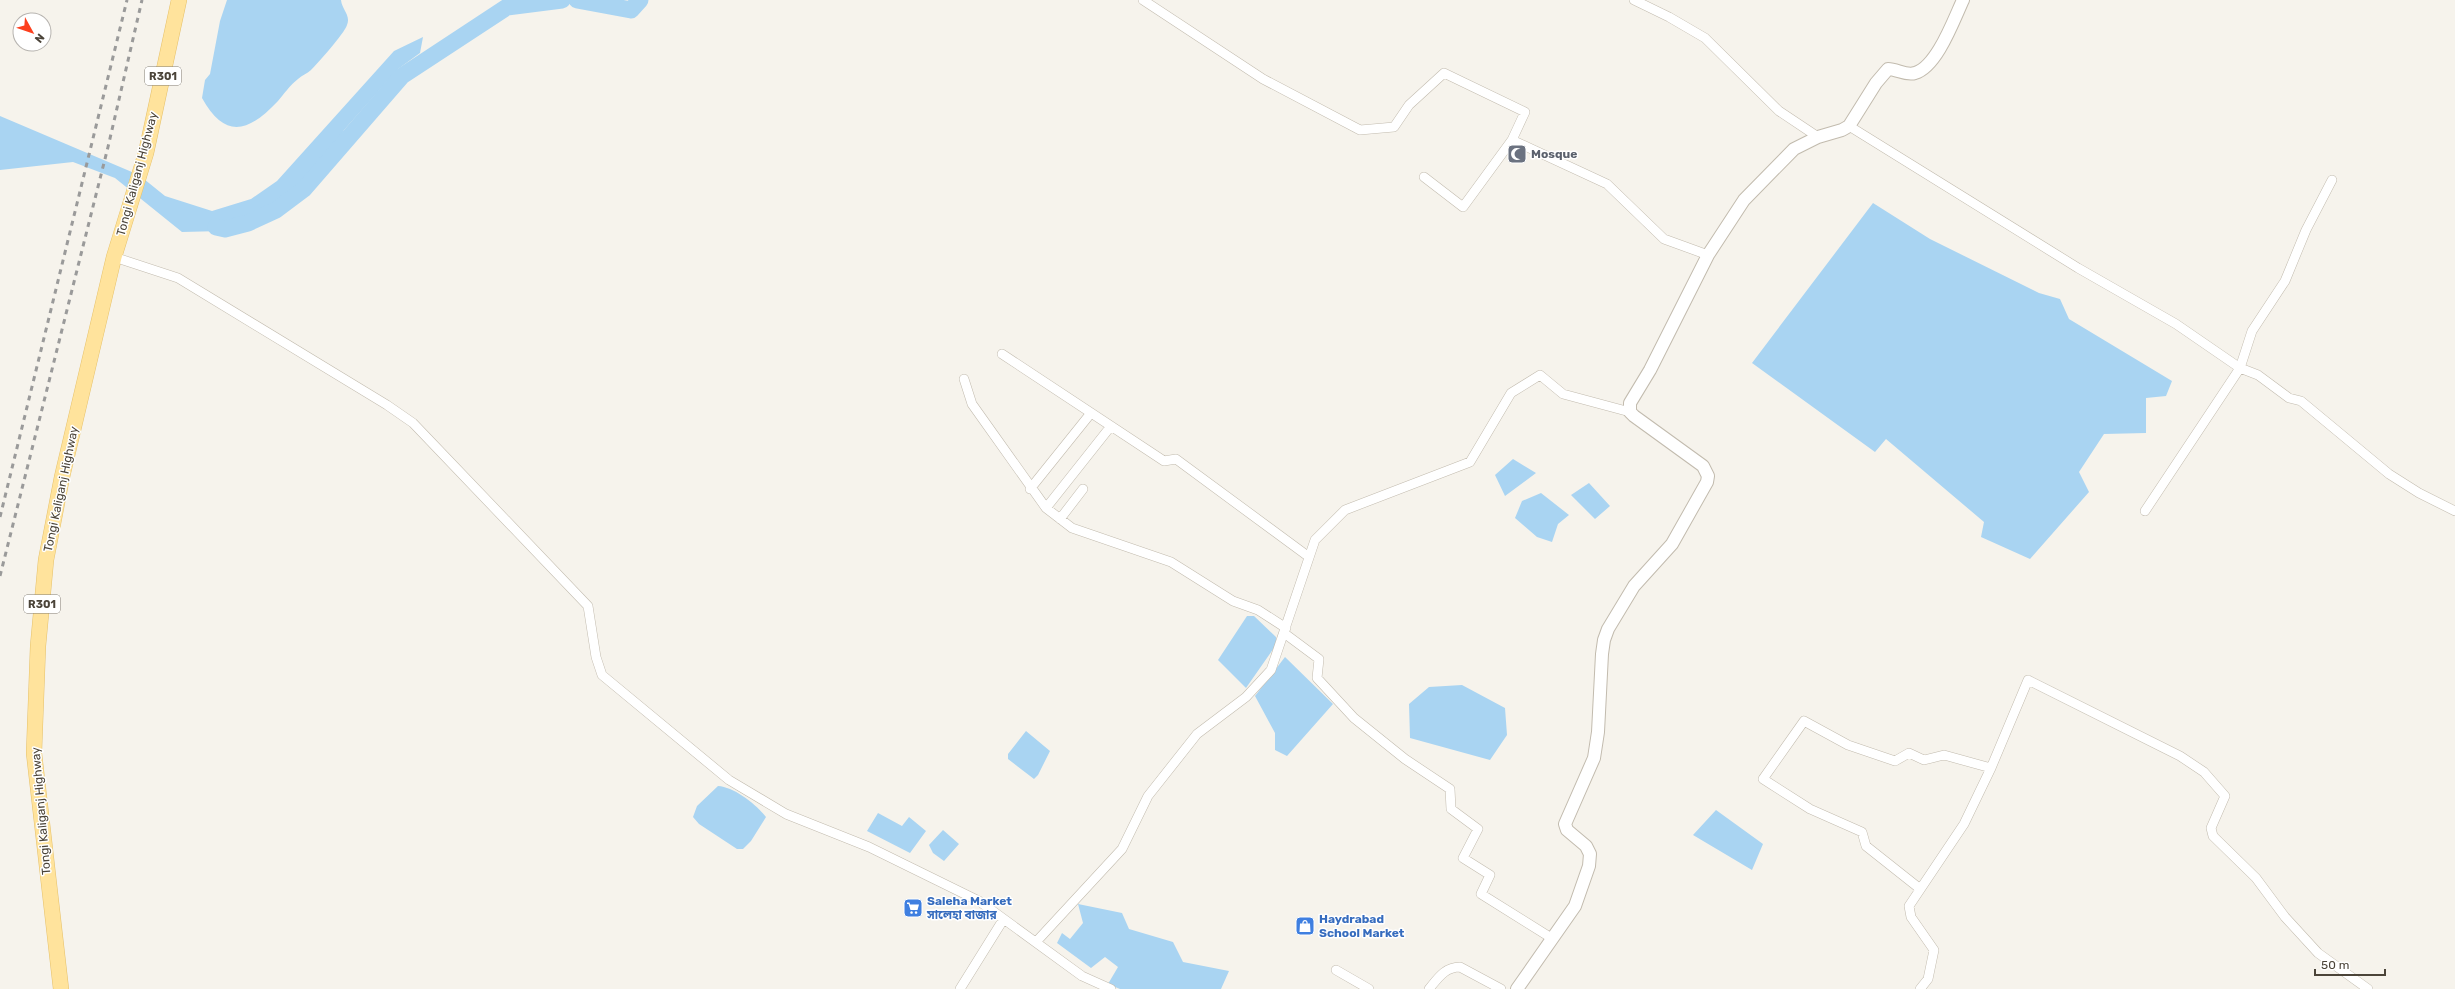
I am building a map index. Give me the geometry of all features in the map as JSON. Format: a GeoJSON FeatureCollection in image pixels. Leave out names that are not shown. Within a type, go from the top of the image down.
{"type":"FeatureCollection","features":[{"type":"Feature","properties":{"kind":"main road","name":"Tongi Kaliganj Highway"},"geometry":{"type":"LineString","coordinates":[[61,989],[34,753],[38,646],[46,560],[56,507],[114,257],[146,153],[179,0]]}},
{"type":"Feature","properties":{"kind":"street"},"geometry":{"type":"LineString","coordinates":[[1142,0],[1263,79],[1360,130],[1394,128],[1409,105],[1444,73],[1525,112],[1512,140],[1463,207],[1424,177]]}},
{"type":"Feature","properties":{"kind":"street"},"geometry":{"type":"LineString","coordinates":[[1634,0],[1669,16],[1705,38],[1779,111],[1818,137]]}},
{"type":"Feature","properties":{"kind":"street"},"geometry":{"type":"LineString","coordinates":[[1630,412],[1630,403],[1650,370],[1708,255],[1744,200],[1794,149],[1818,137],[1842,130],[1849,126],[1876,83],[1888,69],[1896,69],[1909,74],[1916,73],[1927,66],[1940,49],[1963,0]]}},
{"type":"Feature","properties":{"kind":"street"},"geometry":{"type":"LineString","coordinates":[[1849,126],[2078,268],[2176,324],[2240,368],[2258,375],[2290,398],[2301,401],[2389,474],[2419,493],[2455,511]]}},
{"type":"Feature","properties":{"kind":"street"},"geometry":{"type":"LineString","coordinates":[[1512,140],[1606,184],[1664,239],[1708,255]]}},
{"type":"Feature","properties":{"kind":"street"},"geometry":{"type":"LineString","coordinates":[[2145,511],[2240,368],[2252,330],[2285,281],[2306,230],[2332,180]]}},
{"type":"Feature","properties":{"kind":"street"},"geometry":{"type":"LineString","coordinates":[[114,257],[178,278],[387,405],[413,424],[588,606],[596,657],[602,675],[729,780],[786,814],[869,847],[979,902],[1082,976],[1111,989]]}},
{"type":"Feature","properties":{"kind":"street"},"geometry":{"type":"LineString","coordinates":[[1002,354],[1164,461],[1176,459],[1309,557]]}},
{"type":"Feature","properties":{"kind":"street"},"geometry":{"type":"LineString","coordinates":[[1036,942],[1122,849],[1148,796],[1197,734],[1246,697],[1271,670],[1315,540],[1345,510],[1470,462],[1511,393],[1540,375],[1563,394],[1630,412],[1704,466],[1708,476],[1708,482],[1672,544],[1634,586],[1617,613],[1604,640],[1598,732],[1594,758],[1565,824],[1567,830],[1586,846],[1590,854],[1589,866],[1575,906],[1517,989]]}},
{"type":"Feature","properties":{"kind":"street"},"geometry":{"type":"LineString","coordinates":[[964,379],[972,404],[1030,489],[1046,508],[1072,528],[1171,562],[1233,601],[1258,610],[1285,630],[1319,659],[1317,678],[1354,718],[1405,759],[1450,789],[1451,809],[1478,829],[1463,858],[1490,875],[1481,894],[1553,938]]}},
{"type":"Feature","properties":{"kind":"street"},"geometry":{"type":"LineString","coordinates":[[1030,489],[1091,413]]}},
{"type":"Feature","properties":{"kind":"street"},"geometry":{"type":"LineString","coordinates":[[1046,508],[1111,426]]}},
{"type":"Feature","properties":{"kind":"street"},"geometry":{"type":"LineString","coordinates":[[1060,519],[1083,489]]}},
{"type":"Feature","properties":{"kind":"street"},"geometry":{"type":"LineString","coordinates":[[1920,989],[1928,979],[1934,950],[1911,917],[1909,906],[1919,888],[1942,859],[1964,824],[1991,768],[2028,680],[2180,756],[2204,772],[2225,796],[2211,828],[2214,836],[2256,878],[2285,917],[2318,952],[2368,989]]}},
{"type":"Feature","properties":{"kind":"street"},"geometry":{"type":"LineString","coordinates":[[1919,888],[1866,846],[1862,832],[1810,809],[1763,779],[1804,721],[1848,745],[1895,761],[1909,753],[1924,760],[1944,755],[1991,768]]}},
{"type":"Feature","properties":{"kind":"street"},"geometry":{"type":"LineString","coordinates":[[960,989],[1004,920]]}},
{"type":"Feature","properties":{"kind":"street"},"geometry":{"type":"LineString","coordinates":[[1429,989],[1446,970],[1453,967],[1460,967],[1501,989]]}},
{"type":"Feature","properties":{"kind":"street"},"geometry":{"type":"LineString","coordinates":[[1336,970],[1369,989]]}},
{"type":"Feature","properties":{"kind":"water"},"geometry":{"type":"Polygon","coordinates":[[[227,0],[341,0],[348,18],[347,25],[341,35],[308,73],[295,81],[278,101],[257,120],[247,125],[238,127],[229,126],[220,121],[202,98],[205,80],[210,74],[220,21],[227,0]]]}},
{"type":"Feature","properties":{"kind":"water"},"geometry":{"type":"Polygon","coordinates":[[[423,37],[420,53],[398,69],[344,130],[321,168],[270,214],[222,231],[182,232],[115,178],[73,162],[0,170],[0,116],[139,175],[165,196],[212,211],[251,199],[277,181],[394,51],[423,37]]]}},
{"type":"Feature","properties":{"kind":"water"},"geometry":{"type":"Polygon","coordinates":[[[1873,203],[1930,239],[2039,293],[2060,299],[2069,319],[2172,381],[2166,396],[2146,398],[2146,433],[2104,434],[2079,472],[2089,492],[2030,559],[1981,537],[1984,522],[1886,439],[1875,452],[1752,363],[1873,203]]]}},
{"type":"Feature","properties":{"kind":"water"},"geometry":{"type":"Polygon","coordinates":[[[1513,459],[1536,473],[1505,496],[1495,475],[1513,459]]]}},
{"type":"Feature","properties":{"kind":"water"},"geometry":{"type":"Polygon","coordinates":[[[1589,483],[1610,506],[1595,519],[1571,495],[1589,483]]]}},
{"type":"Feature","properties":{"kind":"water"},"geometry":{"type":"Polygon","coordinates":[[[1541,493],[1569,515],[1558,524],[1552,542],[1537,537],[1515,518],[1522,501],[1541,493]]]}},
{"type":"Feature","properties":{"kind":"water"},"geometry":{"type":"Polygon","coordinates":[[[1247,616],[1254,616],[1276,637],[1276,645],[1246,688],[1218,660],[1247,616]]]}},
{"type":"Feature","properties":{"kind":"water"},"geometry":{"type":"Polygon","coordinates":[[[1285,657],[1333,704],[1287,756],[1275,750],[1275,733],[1255,696],[1285,657]]]}},
{"type":"Feature","properties":{"kind":"water"},"geometry":{"type":"Polygon","coordinates":[[[1462,685],[1505,708],[1507,735],[1490,760],[1410,738],[1409,704],[1429,687],[1462,685]]]}},
{"type":"Feature","properties":{"kind":"water"},"geometry":{"type":"Polygon","coordinates":[[[1026,731],[1050,751],[1038,775],[1034,779],[1008,759],[1008,754],[1026,731]]]}},
{"type":"Feature","properties":{"kind":"water"},"geometry":{"type":"Polygon","coordinates":[[[718,786],[731,789],[738,793],[757,807],[766,817],[751,841],[743,849],[737,849],[699,824],[693,817],[697,806],[718,786]]]}},
{"type":"Feature","properties":{"kind":"water"},"geometry":{"type":"Polygon","coordinates":[[[1716,810],[1763,844],[1752,870],[1693,835],[1716,810]]]}},
{"type":"Feature","properties":{"kind":"water"},"geometry":{"type":"Polygon","coordinates":[[[878,813],[902,826],[909,817],[926,831],[910,853],[867,831],[878,813]]]}},
{"type":"Feature","properties":{"kind":"water"},"geometry":{"type":"Polygon","coordinates":[[[943,830],[959,844],[944,861],[933,853],[929,845],[943,830]]]}},
{"type":"Feature","properties":{"kind":"water"},"geometry":{"type":"Polygon","coordinates":[[[1078,904],[1122,913],[1129,929],[1173,942],[1183,962],[1229,971],[1221,989],[1120,989],[1108,984],[1118,967],[1105,957],[1091,968],[1057,943],[1062,933],[1070,939],[1083,923],[1078,904]]]}},
{"type":"Feature","properties":{"kind":"waterway"},"geometry":{"type":"LineString","coordinates":[[216,227],[225,229],[248,223],[276,210],[304,189],[402,76],[507,7],[562,0]]}},
{"type":"Feature","properties":{"kind":"waterway"},"geometry":{"type":"LineString","coordinates":[[577,0],[631,10],[640,0]]}},
{"type":"Feature","properties":{"kind":"railway"},"geometry":{"type":"LineString","coordinates":[[0,517],[127,0]]}},
{"type":"Feature","properties":{"kind":"railway"},"geometry":{"type":"LineString","coordinates":[[0,576],[108,147],[142,0]]}},
{"type":"Feature","properties":{"kind":"place","name":"Mosque"},"geometry":{"type":"Point","coordinates":[1517,154]}},
{"type":"Feature","properties":{"kind":"place","name":"Saleha Market সালেহা বাজার"},"geometry":{"type":"Point","coordinates":[913,908]}},
{"type":"Feature","properties":{"kind":"place","name":"Haydrabad School Market"},"geometry":{"type":"Point","coordinates":[1305,926]}}]}
